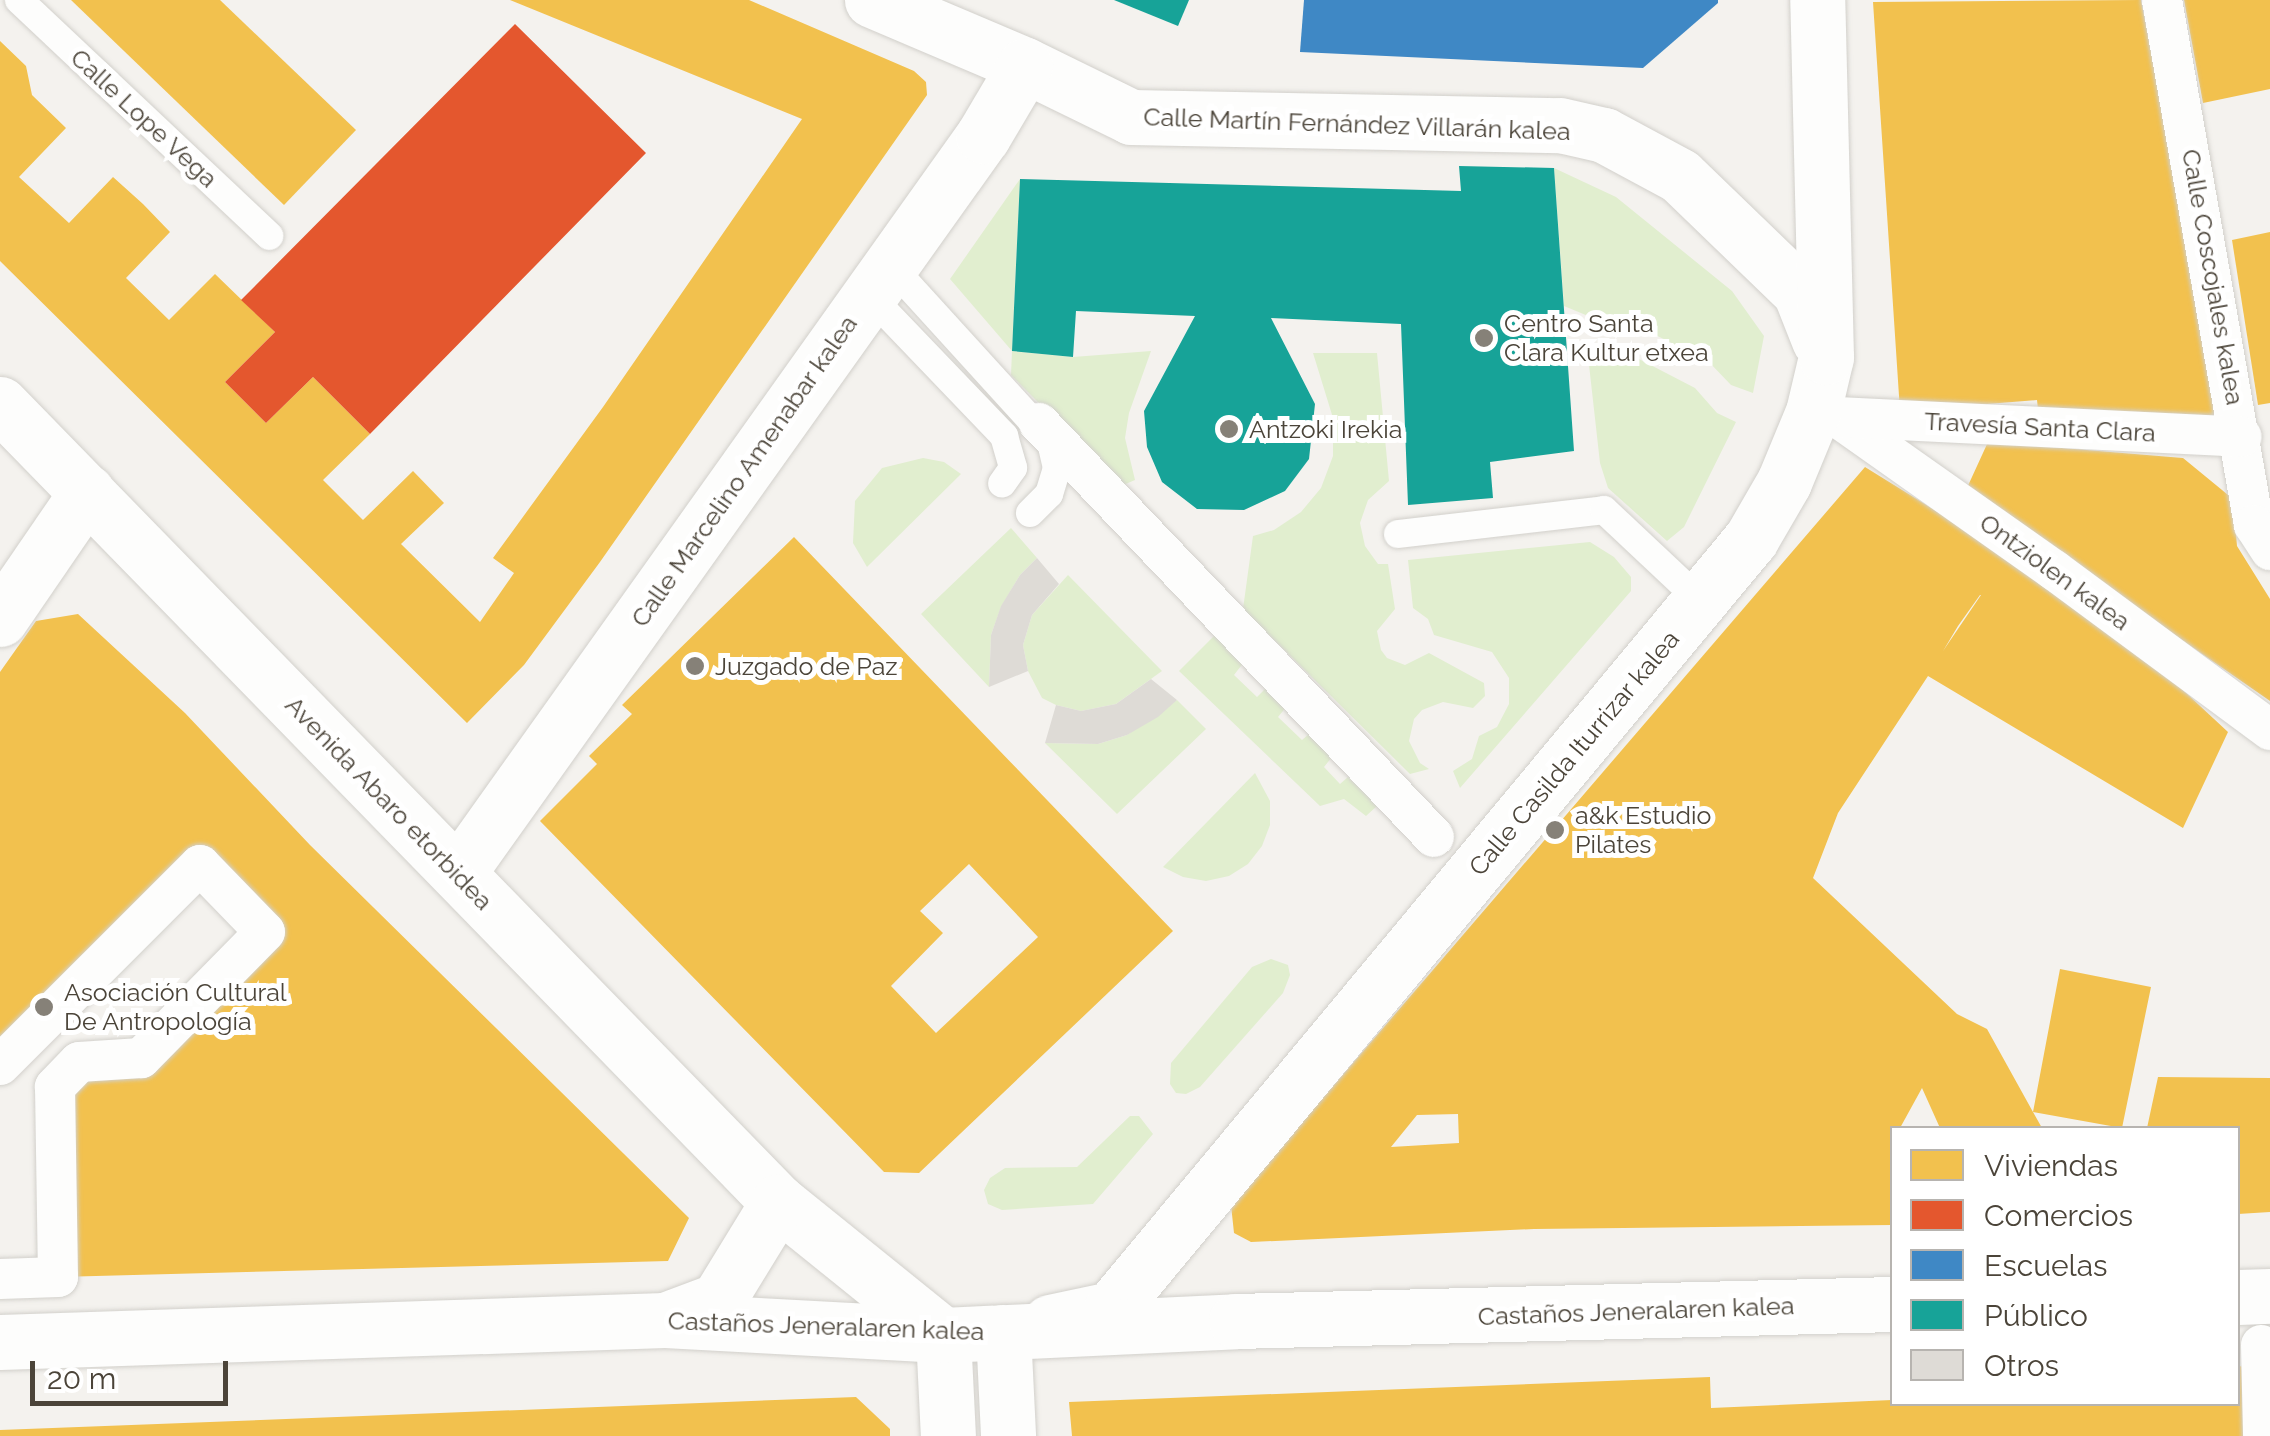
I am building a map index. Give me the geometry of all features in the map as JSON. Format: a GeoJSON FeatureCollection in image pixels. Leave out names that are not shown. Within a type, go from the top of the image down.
{"type":"FeatureCollection","features":[{"type":"Feature","properties":{"kind":"street","name":"Calle Martín Fernández Villarán kalea"},"geometry":{"type":"LineString","coordinates":[[872,0],[1026,65],[1130,117],[1560,125],[1604,135],[1680,176],[1800,292],[1826,357]]}},
{"type":"Feature","properties":{"kind":"street","name":"Calle Casilda Iturrizar kalea"},"geometry":{"type":"LineString","coordinates":[[1003,1332],[1111,1309],[1751,539],[1784,482],[1813,412],[1826,357],[1817,0]]}},
{"type":"Feature","properties":{"kind":"street","name":"Calle Coscojales kalea"},"geometry":{"type":"LineString","coordinates":[[2162,0],[2250,426],[2254,525],[2270,550]]}},
{"type":"Feature","properties":{"kind":"street","name":"Calle Marcelino Amenabar kalea"},"geometry":{"type":"LineString","coordinates":[[458,873],[983,136],[1026,65]]}},
{"type":"Feature","properties":{"kind":"street","name":"Avenida Abaro etorbidea"},"geometry":{"type":"LineString","coordinates":[[0,404],[778,1202],[943,1335]]}},
{"type":"Feature","properties":{"kind":"street","name":"Travesía Santa Clara"},"geometry":{"type":"LineString","coordinates":[[1837,417],[2250,426]]}},
{"type":"Feature","properties":{"kind":"street","name":"Ontziolen kalea"},"geometry":{"type":"LineString","coordinates":[[1837,417],[2054,570],[2270,730]]}},
{"type":"Feature","properties":{"kind":"street"},"geometry":{"type":"LineString","coordinates":[[1039,424],[1434,837]]}},
{"type":"Feature","properties":{"kind":"street"},"geometry":{"type":"LineString","coordinates":[[0,619],[87,492]]}},
{"type":"Feature","properties":{"kind":"street"},"geometry":{"type":"LineString","coordinates":[[0,1066],[200,865],[265,932],[141,1058],[79,1062],[56,1087],[58,1277],[0,1279]]}},
{"type":"Feature","properties":{"kind":"street"},"geometry":{"type":"LineString","coordinates":[[665,1320],[718,1300],[778,1202]]}},
{"type":"Feature","properties":{"kind":"street","name":"Avenida Abaro etorbidea"},"geometry":{"type":"LineString","coordinates":[[778,1202],[1003,1332]]}},
{"type":"Feature","properties":{"kind":"street"},"geometry":{"type":"LineString","coordinates":[[2240,1299],[2266,1321],[2263,1436]]}},
{"type":"Feature","properties":{"kind":"street","name":"Castaños Jeneralaren kalea"},"geometry":{"type":"LineString","coordinates":[[0,1342],[665,1320],[943,1335],[1236,1322],[1890,1304]]}},
{"type":"Feature","properties":{"kind":"street"},"geometry":{"type":"LineString","coordinates":[[1003,1332],[1008,1436]]}},
{"type":"Feature","properties":{"kind":"street"},"geometry":{"type":"LineString","coordinates":[[943,1335],[948,1436]]}},
{"type":"Feature","properties":{"kind":"lane","name":"Calle Lope Vega"},"geometry":{"type":"LineString","coordinates":[[19,0],[269,236]]}},
{"type":"Feature","properties":{"kind":"lane"},"geometry":{"type":"LineString","coordinates":[[879,279],[1039,424],[1051,442],[1057,468],[1049,494],[1030,513]]}},
{"type":"Feature","properties":{"kind":"lane"},"geometry":{"type":"LineString","coordinates":[[879,279],[1004,436],[1013,468],[1002,484]]}},
{"type":"Feature","properties":{"kind":"lane"},"geometry":{"type":"LineString","coordinates":[[1398,534],[1604,510],[1701,600]]}},
{"type":"Feature","properties":{"kind":"green space"},"geometry":{"type":"Polygon","coordinates":[[[1554,168],[1616,197],[1732,291],[1764,336],[1753,393],[1731,385],[1708,361],[1615,315],[1593,318],[1564,306],[1554,168]]]}},
{"type":"Feature","properties":{"kind":"green space"},"geometry":{"type":"Polygon","coordinates":[[[1020,179],[1012,351],[950,279],[1020,179]]]}},
{"type":"Feature","properties":{"kind":"green space"},"geometry":{"type":"Polygon","coordinates":[[[1612,345],[1695,388],[1717,413],[1736,422],[1684,527],[1667,541],[1608,488],[1600,463],[1588,356],[1596,348],[1612,345]]]}},
{"type":"Feature","properties":{"kind":"green space"},"geometry":{"type":"Polygon","coordinates":[[[1012,351],[1073,357],[1151,351],[1129,413],[1125,438],[1135,480],[1121,486],[1011,375],[1012,351]]]}},
{"type":"Feature","properties":{"kind":"green space"},"geometry":{"type":"Polygon","coordinates":[[[1313,353],[1377,353],[1389,481],[1368,500],[1360,523],[1365,546],[1378,564],[1388,564],[1395,609],[1377,631],[1381,650],[1387,658],[1405,665],[1429,653],[1484,683],[1485,696],[1473,708],[1443,702],[1422,710],[1414,719],[1409,741],[1420,763],[1429,769],[1410,774],[1243,609],[1253,536],[1274,530],[1301,512],[1321,488],[1333,456],[1333,418],[1313,353]]]}},
{"type":"Feature","properties":{"kind":"green space"},"geometry":{"type":"Polygon","coordinates":[[[923,458],[944,462],[961,474],[867,567],[853,543],[855,501],[882,468],[923,458]]]}},
{"type":"Feature","properties":{"kind":"green space"},"geometry":{"type":"Polygon","coordinates":[[[1011,528],[1037,558],[1020,575],[1001,607],[991,635],[989,687],[921,614],[1011,528]]]}},
{"type":"Feature","properties":{"kind":"green space"},"geometry":{"type":"Polygon","coordinates":[[[1590,542],[1614,557],[1631,577],[1631,591],[1460,788],[1453,771],[1472,759],[1479,736],[1497,727],[1509,704],[1509,678],[1492,652],[1434,635],[1428,619],[1413,608],[1408,560],[1590,542]]]}},
{"type":"Feature","properties":{"kind":"green space"},"geometry":{"type":"Polygon","coordinates":[[[1068,575],[1162,671],[1116,704],[1081,711],[1056,705],[1042,698],[1028,671],[1023,645],[1032,615],[1068,575]]]}},
{"type":"Feature","properties":{"kind":"green space"},"geometry":{"type":"Polygon","coordinates":[[[1216,634],[1244,662],[1234,675],[1257,697],[1267,687],[1287,706],[1278,717],[1302,740],[1309,734],[1332,757],[1324,767],[1340,784],[1348,777],[1377,806],[1366,816],[1344,799],[1320,806],[1179,671],[1216,634]]]}},
{"type":"Feature","properties":{"kind":"green space"},"geometry":{"type":"Polygon","coordinates":[[[1177,700],[1206,729],[1117,814],[1045,743],[1098,744],[1127,735],[1177,700]]]}},
{"type":"Feature","properties":{"kind":"green space"},"geometry":{"type":"Polygon","coordinates":[[[1255,773],[1270,801],[1270,825],[1262,846],[1248,864],[1229,876],[1206,881],[1183,877],[1163,867],[1255,773]]]}},
{"type":"Feature","properties":{"kind":"green space"},"geometry":{"type":"Polygon","coordinates":[[[1271,959],[1288,965],[1290,975],[1283,993],[1200,1087],[1186,1094],[1176,1093],[1170,1084],[1171,1063],[1252,967],[1271,959]]]}},
{"type":"Feature","properties":{"kind":"green space"},"geometry":{"type":"Polygon","coordinates":[[[1130,1116],[1139,1116],[1153,1134],[1093,1204],[1002,1210],[988,1204],[984,1190],[990,1178],[1005,1168],[1077,1167],[1130,1116]]]}},
{"type":"Feature","properties":{"kind":"building: Viviendas"},"geometry":{"type":"Polygon","coordinates":[[[71,0],[220,0],[356,130],[284,205],[71,0]]]}},
{"type":"Feature","properties":{"kind":"building: Viviendas"},"geometry":{"type":"Polygon","coordinates":[[[510,0],[749,0],[914,71],[926,82],[927,95],[600,562],[524,665],[467,723],[0,261],[0,41],[26,66],[32,95],[66,128],[19,177],[69,223],[113,177],[143,204],[170,232],[126,278],[169,320],[215,274],[275,332],[225,382],[266,423],[313,377],[370,434],[323,480],[363,520],[413,471],[444,503],[401,544],[480,622],[514,573],[493,558],[603,407],[802,119],[510,0]]]}},
{"type":"Feature","properties":{"kind":"building: Viviendas"},"geometry":{"type":"Polygon","coordinates":[[[2141,0],[2222,423],[2039,419],[2037,400],[1900,411],[1873,2],[2141,0]]]}},
{"type":"Feature","properties":{"kind":"building: Viviendas"},"geometry":{"type":"Polygon","coordinates":[[[2184,0],[2270,0],[2270,89],[2203,103],[2184,0]]]}},
{"type":"Feature","properties":{"kind":"building: Viviendas"},"geometry":{"type":"Polygon","coordinates":[[[2270,232],[2270,403],[2258,405],[2232,240],[2270,232]]]}},
{"type":"Feature","properties":{"kind":"building: Viviendas"},"geometry":{"type":"Polygon","coordinates":[[[1988,442],[2183,458],[2233,499],[2237,546],[2270,599],[2270,701],[1966,490],[1988,442]]]}},
{"type":"Feature","properties":{"kind":"building: Viviendas"},"geometry":{"type":"Polygon","coordinates":[[[1865,467],[2007,555],[2126,637],[2228,732],[2183,828],[1928,676],[1838,813],[1813,878],[1957,1014],[1987,1029],[2041,1126],[1939,1126],[1922,1088],[1901,1126],[1890,1126],[1890,1225],[1534,1229],[1251,1242],[1234,1233],[1231,1205],[1865,467]],[[1981,595],[1958,626],[1943,651],[1981,595]],[[1458,1114],[1417,1115],[1391,1147],[1459,1143],[1458,1114]]]}},
{"type":"Feature","properties":{"kind":"building: Viviendas"},"geometry":{"type":"Polygon","coordinates":[[[794,537],[1173,931],[919,1173],[884,1172],[540,821],[597,764],[589,756],[632,714],[622,705],[794,537]],[[969,864],[920,911],[943,933],[891,986],[936,1033],[1038,937],[969,864]]]}},
{"type":"Feature","properties":{"kind":"building: Viviendas"},"geometry":{"type":"Polygon","coordinates":[[[78,614],[185,713],[310,845],[689,1218],[668,1261],[58,1277],[55,1087],[141,1058],[248,947],[200,865],[0,1065],[0,672],[36,621],[78,614]]]}},
{"type":"Feature","properties":{"kind":"building: Viviendas"},"geometry":{"type":"Polygon","coordinates":[[[2060,969],[2151,987],[2122,1126],[2033,1112],[2060,969]]]}},
{"type":"Feature","properties":{"kind":"building: Viviendas"},"geometry":{"type":"Polygon","coordinates":[[[2158,1077],[2270,1078],[2270,1212],[2240,1214],[2240,1126],[2147,1126],[2158,1077]]]}},
{"type":"Feature","properties":{"kind":"building: Viviendas"},"geometry":{"type":"Polygon","coordinates":[[[2240,1366],[2247,1367],[2246,1436],[1072,1436],[1069,1402],[1710,1377],[1711,1408],[1890,1400],[1890,1406],[2240,1406],[2240,1366]]]}},
{"type":"Feature","properties":{"kind":"building: Viviendas"},"geometry":{"type":"Polygon","coordinates":[[[856,1397],[890,1429],[890,1436],[0,1436],[0,1430],[856,1397]]]}},
{"type":"Feature","properties":{"kind":"building: Comercios"},"geometry":{"type":"Polygon","coordinates":[[[515,24],[646,153],[370,434],[313,377],[266,423],[225,382],[275,332],[241,300],[515,24]]]}},
{"type":"Feature","properties":{"kind":"building: Escuelas"},"geometry":{"type":"Polygon","coordinates":[[[1304,0],[1718,3],[1643,68],[1300,52],[1304,0]]]}},
{"type":"Feature","properties":{"kind":"building: Público"},"geometry":{"type":"Polygon","coordinates":[[[1114,0],[1189,0],[1178,26],[1114,0]]]}},
{"type":"Feature","properties":{"kind":"building: Público","name":"Centro Santa Clara Kultur etxea"},"geometry":{"type":"Polygon","coordinates":[[[1459,166],[1554,168],[1574,451],[1490,462],[1493,498],[1408,505],[1401,324],[1271,318],[1315,404],[1309,459],[1285,491],[1244,510],[1197,509],[1162,482],[1147,447],[1144,411],[1195,316],[1076,311],[1073,357],[1012,351],[1020,179],[1461,191],[1459,166]]]}},
{"type":"Feature","properties":{"kind":"building: Otros"},"geometry":{"type":"Polygon","coordinates":[[[1037,558],[1059,584],[1032,615],[1023,645],[1028,671],[989,687],[991,635],[1001,606],[1020,575],[1037,558]]]}},
{"type":"Feature","properties":{"kind":"building: Otros"},"geometry":{"type":"Polygon","coordinates":[[[1151,679],[1177,700],[1158,717],[1127,735],[1098,744],[1045,743],[1056,705],[1081,711],[1116,704],[1151,679]]]}},
{"type":"Feature","properties":{"kind":"place","name":"Centro Santa Clara Kultur etxea"},"geometry":{"type":"Point","coordinates":[1484,338]}},
{"type":"Feature","properties":{"kind":"place","name":"Antzoki Irekia"},"geometry":{"type":"Point","coordinates":[1229,429]}},
{"type":"Feature","properties":{"kind":"place","name":"Juzgado de Paz"},"geometry":{"type":"Point","coordinates":[695,666]}},
{"type":"Feature","properties":{"kind":"place","name":"a&k Estudio Pilates"},"geometry":{"type":"Point","coordinates":[1555,830]}},
{"type":"Feature","properties":{"kind":"place","name":"Asociación Cultural De Antropología"},"geometry":{"type":"Point","coordinates":[44,1007]}}]}
